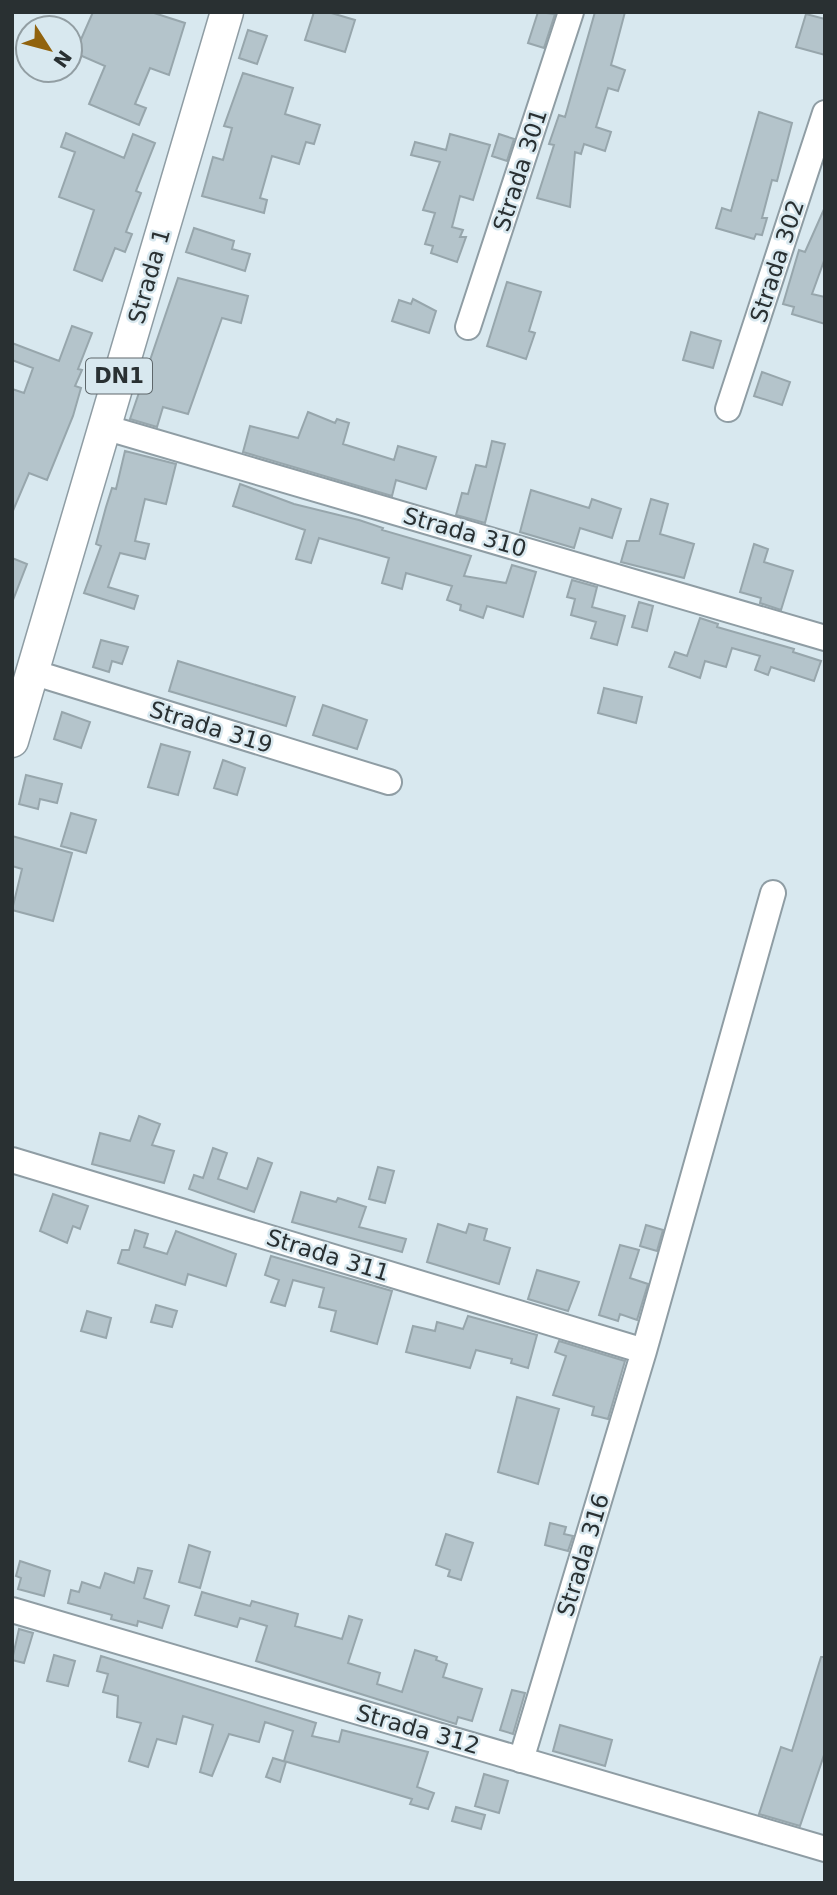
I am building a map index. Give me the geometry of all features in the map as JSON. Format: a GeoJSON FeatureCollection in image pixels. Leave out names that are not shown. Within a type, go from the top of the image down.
{"type":"FeatureCollection","features":[{"type":"Feature","properties":{"kind":"main road","name":"Strada 1"},"geometry":{"type":"LineString","coordinates":[[12,741],[227,12]]}},
{"type":"Feature","properties":{"kind":"street","name":"Strada 301"},"geometry":{"type":"LineString","coordinates":[[468,327],[571,12]]}},
{"type":"Feature","properties":{"kind":"street","name":"Strada 302"},"geometry":{"type":"LineString","coordinates":[[728,409],[825,113]]}},
{"type":"Feature","properties":{"kind":"street","name":"Strada 310"},"geometry":{"type":"LineString","coordinates":[[104,427],[825,638]]}},
{"type":"Feature","properties":{"kind":"street","name":"Strada 319"},"geometry":{"type":"LineString","coordinates":[[32,672],[389,782]]}},
{"type":"Feature","properties":{"kind":"street","name":"Strada 316"},"geometry":{"type":"LineString","coordinates":[[521,1760],[644,1350],[773,893]]}},
{"type":"Feature","properties":{"kind":"street","name":"Strada 311"},"geometry":{"type":"LineString","coordinates":[[12,1160],[644,1350]]}},
{"type":"Feature","properties":{"kind":"street","name":"Strada 312"},"geometry":{"type":"LineString","coordinates":[[12,1610],[825,1849]]}},
{"type":"Feature","properties":{"kind":"building"},"geometry":{"type":"Polygon","coordinates":[[[93,12],[151,12],[185,23],[169,75],[150,68],[135,104],[146,108],[139,125],[89,104],[105,66],[84,57],[84,32],[93,12]]]}},
{"type":"Feature","properties":{"kind":"building"},"geometry":{"type":"Polygon","coordinates":[[[314,12],[328,12],[355,20],[345,52],[305,40],[314,12]]]}},
{"type":"Feature","properties":{"kind":"building"},"geometry":{"type":"Polygon","coordinates":[[[538,12],[555,14],[544,48],[528,43],[538,12]]]}},
{"type":"Feature","properties":{"kind":"building"},"geometry":{"type":"Polygon","coordinates":[[[595,12],[625,12],[611,65],[625,70],[618,91],[608,88],[596,127],[611,132],[605,151],[584,144],[581,154],[575,152],[570,207],[537,198],[554,145],[549,144],[559,115],[565,117],[595,12]]]}},
{"type":"Feature","properties":{"kind":"building"},"geometry":{"type":"Polygon","coordinates":[[[806,14],[825,19],[825,55],[796,47],[806,14]]]}},
{"type":"Feature","properties":{"kind":"building"},"geometry":{"type":"Polygon","coordinates":[[[248,30],[267,36],[257,64],[239,58],[248,30]]]}},
{"type":"Feature","properties":{"kind":"building"},"geometry":{"type":"Polygon","coordinates":[[[243,73],[293,88],[285,114],[320,125],[314,144],[306,142],[299,164],[272,156],[260,198],[267,200],[264,213],[202,196],[213,157],[223,160],[232,128],[224,126],[243,73]]]}},
{"type":"Feature","properties":{"kind":"building"},"geometry":{"type":"Polygon","coordinates":[[[759,112],[792,123],[777,181],[772,180],[762,218],[767,218],[762,235],[756,234],[754,239],[716,228],[722,208],[731,211],[759,112]]]}},
{"type":"Feature","properties":{"kind":"building"},"geometry":{"type":"Polygon","coordinates":[[[66,133],[124,158],[133,134],[155,143],[136,191],[141,193],[126,232],[132,234],[125,252],[115,248],[102,281],[74,270],[94,210],[59,197],[75,152],[61,147],[66,133]]]}},
{"type":"Feature","properties":{"kind":"building"},"geometry":{"type":"Polygon","coordinates":[[[450,134],[490,145],[473,200],[460,196],[452,227],[463,230],[460,237],[466,237],[457,262],[431,253],[433,246],[425,244],[435,213],[423,210],[440,162],[411,155],[415,142],[446,150],[450,134]]]}},
{"type":"Feature","properties":{"kind":"building"},"geometry":{"type":"Polygon","coordinates":[[[499,134],[514,139],[507,161],[492,156],[499,134]]]}},
{"type":"Feature","properties":{"kind":"building"},"geometry":{"type":"Polygon","coordinates":[[[825,207],[825,258],[812,294],[825,297],[825,324],[792,314],[794,307],[783,304],[799,250],[805,252],[825,207]]]}},
{"type":"Feature","properties":{"kind":"building"},"geometry":{"type":"Polygon","coordinates":[[[194,228],[234,241],[232,249],[250,254],[245,271],[186,252],[194,228]]]}},
{"type":"Feature","properties":{"kind":"building"},"geometry":{"type":"Polygon","coordinates":[[[178,278],[248,296],[241,323],[222,318],[188,414],[163,407],[157,427],[130,419],[178,278]]]}},
{"type":"Feature","properties":{"kind":"building"},"geometry":{"type":"Polygon","coordinates":[[[507,282],[541,292],[529,331],[535,333],[526,359],[487,346],[507,282]]]}},
{"type":"Feature","properties":{"kind":"building"},"geometry":{"type":"Polygon","coordinates":[[[413,299],[436,311],[429,333],[392,321],[399,300],[411,304],[413,299]]]}},
{"type":"Feature","properties":{"kind":"building"},"geometry":{"type":"Polygon","coordinates":[[[72,326],[92,333],[78,369],[82,370],[75,386],[81,388],[73,416],[47,480],[29,473],[12,513],[12,389],[24,393],[33,368],[12,360],[12,343],[59,361],[72,326]]]}},
{"type":"Feature","properties":{"kind":"building"},"geometry":{"type":"Polygon","coordinates":[[[691,332],[721,341],[713,368],[683,360],[691,332]]]}},
{"type":"Feature","properties":{"kind":"building"},"geometry":{"type":"Polygon","coordinates":[[[762,372],[790,382],[782,405],[754,396],[762,372]]]}},
{"type":"Feature","properties":{"kind":"building"},"geometry":{"type":"Polygon","coordinates":[[[308,412],[335,423],[337,419],[349,423],[343,444],[394,460],[398,446],[436,457],[426,489],[396,480],[392,496],[243,452],[250,426],[298,438],[308,412]]]}},
{"type":"Feature","properties":{"kind":"building"},"geometry":{"type":"Polygon","coordinates":[[[492,441],[505,444],[485,523],[456,515],[462,493],[468,494],[476,465],[486,467],[492,441]]]}},
{"type":"Feature","properties":{"kind":"building"},"geometry":{"type":"Polygon","coordinates":[[[125,451],[176,464],[166,504],[145,499],[135,541],[149,544],[145,559],[120,553],[108,587],[138,596],[134,609],[84,593],[101,546],[96,544],[112,488],[116,489],[125,451]]]}},
{"type":"Feature","properties":{"kind":"building"},"geometry":{"type":"Polygon","coordinates":[[[240,484],[294,504],[359,520],[383,528],[382,530],[471,556],[464,576],[506,583],[512,565],[536,572],[523,617],[487,606],[483,618],[460,610],[461,605],[447,600],[452,586],[406,573],[402,589],[382,583],[389,558],[319,538],[311,563],[296,559],[305,530],[233,506],[240,484]]]}},
{"type":"Feature","properties":{"kind":"building"},"geometry":{"type":"Polygon","coordinates":[[[531,490],[589,508],[592,499],[621,509],[612,538],[580,528],[574,548],[520,532],[531,490]]]}},
{"type":"Feature","properties":{"kind":"building"},"geometry":{"type":"Polygon","coordinates":[[[651,499],[668,504],[660,534],[694,544],[684,578],[621,562],[627,541],[639,541],[651,499]]]}},
{"type":"Feature","properties":{"kind":"building"},"geometry":{"type":"Polygon","coordinates":[[[754,544],[768,549],[764,562],[793,571],[781,610],[760,603],[761,598],[740,592],[754,544]]]}},
{"type":"Feature","properties":{"kind":"building"},"geometry":{"type":"Polygon","coordinates":[[[12,558],[27,564],[13,600],[12,600],[12,558]]]}},
{"type":"Feature","properties":{"kind":"building"},"geometry":{"type":"Polygon","coordinates":[[[572,580],[597,587],[592,607],[625,616],[617,645],[591,638],[596,622],[571,615],[575,599],[567,597],[572,580]]]}},
{"type":"Feature","properties":{"kind":"building"},"geometry":{"type":"Polygon","coordinates":[[[639,602],[653,606],[647,631],[632,627],[639,602]]]}},
{"type":"Feature","properties":{"kind":"building"},"geometry":{"type":"Polygon","coordinates":[[[700,618],[718,624],[717,627],[794,649],[793,652],[821,661],[814,681],[771,667],[768,675],[755,670],[760,656],[732,648],[726,667],[705,661],[700,678],[669,667],[675,652],[687,656],[700,618]]]}},
{"type":"Feature","properties":{"kind":"building"},"geometry":{"type":"Polygon","coordinates":[[[101,640],[128,647],[122,664],[112,661],[109,672],[93,667],[101,640]]]}},
{"type":"Feature","properties":{"kind":"building"},"geometry":{"type":"Polygon","coordinates":[[[178,661],[295,697],[286,726],[169,691],[178,661]]]}},
{"type":"Feature","properties":{"kind":"building"},"geometry":{"type":"Polygon","coordinates":[[[604,688],[642,697],[636,723],[598,713],[604,688]]]}},
{"type":"Feature","properties":{"kind":"building"},"geometry":{"type":"Polygon","coordinates":[[[323,705],[367,720],[357,749],[313,735],[323,705]]]}},
{"type":"Feature","properties":{"kind":"building"},"geometry":{"type":"Polygon","coordinates":[[[62,712],[90,722],[81,748],[54,739],[62,712]]]}},
{"type":"Feature","properties":{"kind":"building"},"geometry":{"type":"Polygon","coordinates":[[[161,744],[190,752],[178,795],[148,787],[161,744]]]}},
{"type":"Feature","properties":{"kind":"building"},"geometry":{"type":"Polygon","coordinates":[[[223,760],[245,768],[237,795],[214,788],[223,760]]]}},
{"type":"Feature","properties":{"kind":"building"},"geometry":{"type":"Polygon","coordinates":[[[26,775],[62,784],[57,803],[40,799],[38,809],[19,804],[26,775]]]}},
{"type":"Feature","properties":{"kind":"building"},"geometry":{"type":"Polygon","coordinates":[[[71,813],[96,820],[86,853],[61,846],[71,813]]]}},
{"type":"Feature","properties":{"kind":"building"},"geometry":{"type":"Polygon","coordinates":[[[12,836],[72,853],[53,921],[12,910],[22,869],[12,866],[12,836]]]}},
{"type":"Feature","properties":{"kind":"building"},"geometry":{"type":"Polygon","coordinates":[[[139,1116],[160,1124],[152,1145],[174,1151],[164,1183],[92,1164],[100,1133],[130,1141],[139,1116]]]}},
{"type":"Feature","properties":{"kind":"building"},"geometry":{"type":"Polygon","coordinates":[[[213,1148],[227,1153],[218,1179],[247,1189],[258,1158],[272,1163],[254,1212],[189,1189],[194,1175],[203,1178],[213,1148]]]}},
{"type":"Feature","properties":{"kind":"building"},"geometry":{"type":"Polygon","coordinates":[[[378,1167],[394,1171],[385,1203],[369,1199],[378,1167]]]}},
{"type":"Feature","properties":{"kind":"building"},"geometry":{"type":"Polygon","coordinates":[[[301,1192],[336,1202],[338,1198],[366,1207],[359,1227],[406,1239],[402,1252],[292,1222],[301,1192]]]}},
{"type":"Feature","properties":{"kind":"building"},"geometry":{"type":"Polygon","coordinates":[[[53,1194],[88,1206],[80,1229],[73,1226],[67,1243],[40,1231],[53,1194]]]}},
{"type":"Feature","properties":{"kind":"building"},"geometry":{"type":"Polygon","coordinates":[[[438,1224],[466,1233],[469,1224],[487,1229],[484,1240],[510,1248],[499,1284],[427,1262],[438,1224]]]}},
{"type":"Feature","properties":{"kind":"building"},"geometry":{"type":"Polygon","coordinates":[[[646,1225],[663,1230],[657,1251],[640,1246],[646,1225]]]}},
{"type":"Feature","properties":{"kind":"building"},"geometry":{"type":"Polygon","coordinates":[[[135,1230],[148,1234],[144,1247],[167,1254],[176,1231],[236,1254],[226,1286],[188,1274],[185,1285],[118,1263],[122,1250],[129,1250],[135,1230]]]}},
{"type":"Feature","properties":{"kind":"building"},"geometry":{"type":"Polygon","coordinates":[[[620,1245],[639,1250],[630,1278],[648,1284],[637,1320],[620,1314],[618,1321],[599,1315],[620,1245]]]}},
{"type":"Feature","properties":{"kind":"building"},"geometry":{"type":"Polygon","coordinates":[[[271,1256],[392,1291],[377,1344],[331,1331],[336,1311],[319,1307],[324,1288],[293,1280],[285,1306],[271,1302],[279,1280],[265,1275],[271,1256]]]}},
{"type":"Feature","properties":{"kind":"building"},"geometry":{"type":"Polygon","coordinates":[[[537,1270],[579,1282],[568,1311],[528,1299],[537,1270]]]}},
{"type":"Feature","properties":{"kind":"building"},"geometry":{"type":"Polygon","coordinates":[[[156,1305],[177,1311],[172,1327],[151,1322],[156,1305]]]}},
{"type":"Feature","properties":{"kind":"building"},"geometry":{"type":"Polygon","coordinates":[[[87,1311],[111,1318],[106,1338],[81,1331],[87,1311]]]}},
{"type":"Feature","properties":{"kind":"building"},"geometry":{"type":"Polygon","coordinates":[[[468,1316],[537,1335],[528,1368],[511,1363],[512,1359],[476,1350],[470,1368],[406,1352],[413,1326],[435,1331],[437,1322],[463,1329],[468,1316]]]}},
{"type":"Feature","properties":{"kind":"building"},"geometry":{"type":"Polygon","coordinates":[[[559,1341],[625,1361],[608,1419],[592,1415],[594,1407],[553,1395],[566,1356],[555,1352],[559,1341]]]}},
{"type":"Feature","properties":{"kind":"building"},"geometry":{"type":"Polygon","coordinates":[[[517,1397],[559,1409],[538,1484],[498,1472],[517,1397]]]}},
{"type":"Feature","properties":{"kind":"building"},"geometry":{"type":"Polygon","coordinates":[[[550,1523],[566,1527],[564,1534],[573,1536],[568,1551],[545,1545],[550,1523]]]}},
{"type":"Feature","properties":{"kind":"building"},"geometry":{"type":"Polygon","coordinates":[[[446,1534],[473,1543],[461,1580],[448,1576],[450,1570],[436,1565],[446,1534]]]}},
{"type":"Feature","properties":{"kind":"building"},"geometry":{"type":"Polygon","coordinates":[[[189,1545],[210,1552],[200,1588],[179,1582],[189,1545]]]}},
{"type":"Feature","properties":{"kind":"building"},"geometry":{"type":"Polygon","coordinates":[[[20,1561],[50,1571],[44,1596],[18,1589],[21,1578],[16,1576],[20,1561]]]}},
{"type":"Feature","properties":{"kind":"building"},"geometry":{"type":"Polygon","coordinates":[[[138,1568],[152,1571],[144,1598],[169,1606],[162,1628],[138,1621],[137,1626],[111,1619],[112,1615],[68,1603],[71,1590],[79,1592],[82,1582],[100,1588],[105,1573],[134,1583],[138,1568]]]}},
{"type":"Feature","properties":{"kind":"building"},"geometry":{"type":"Polygon","coordinates":[[[202,1592],[250,1606],[252,1601],[298,1614],[295,1626],[342,1639],[349,1616],[362,1620],[348,1663],[380,1673],[377,1684],[402,1692],[415,1650],[437,1657],[436,1660],[447,1664],[443,1677],[482,1689],[472,1721],[458,1717],[456,1724],[256,1661],[267,1626],[240,1618],[237,1627],[195,1615],[202,1592]]]}},
{"type":"Feature","properties":{"kind":"building"},"geometry":{"type":"Polygon","coordinates":[[[19,1629],[33,1633],[24,1663],[12,1660],[19,1629]]]}},
{"type":"Feature","properties":{"kind":"building"},"geometry":{"type":"Polygon","coordinates":[[[54,1655],[75,1661],[68,1686],[47,1681],[54,1655]]]}},
{"type":"Feature","properties":{"kind":"building"},"geometry":{"type":"Polygon","coordinates":[[[101,1656],[316,1723],[312,1736],[339,1742],[342,1730],[428,1752],[417,1787],[434,1793],[428,1809],[410,1804],[412,1799],[284,1761],[293,1731],[265,1722],[259,1742],[229,1734],[212,1776],[200,1772],[213,1725],[183,1716],[176,1744],[157,1739],[148,1767],[129,1761],[141,1723],[117,1717],[118,1696],[103,1692],[108,1674],[97,1671],[101,1656]]]}},
{"type":"Feature","properties":{"kind":"building"},"geometry":{"type":"Polygon","coordinates":[[[821,1657],[825,1657],[825,1752],[800,1826],[759,1814],[781,1747],[792,1751],[821,1657]]]}},
{"type":"Feature","properties":{"kind":"building"},"geometry":{"type":"Polygon","coordinates":[[[512,1690],[525,1693],[513,1734],[500,1730],[512,1690]]]}},
{"type":"Feature","properties":{"kind":"building"},"geometry":{"type":"Polygon","coordinates":[[[560,1725],[612,1740],[605,1766],[553,1751],[560,1725]]]}},
{"type":"Feature","properties":{"kind":"building"},"geometry":{"type":"Polygon","coordinates":[[[273,1758],[286,1762],[280,1782],[266,1777],[273,1758]]]}},
{"type":"Feature","properties":{"kind":"building"},"geometry":{"type":"Polygon","coordinates":[[[484,1774],[508,1781],[499,1813],[475,1806],[484,1774]]]}},
{"type":"Feature","properties":{"kind":"building"},"geometry":{"type":"Polygon","coordinates":[[[456,1807],[485,1815],[481,1829],[452,1821],[456,1807]]]}}]}
